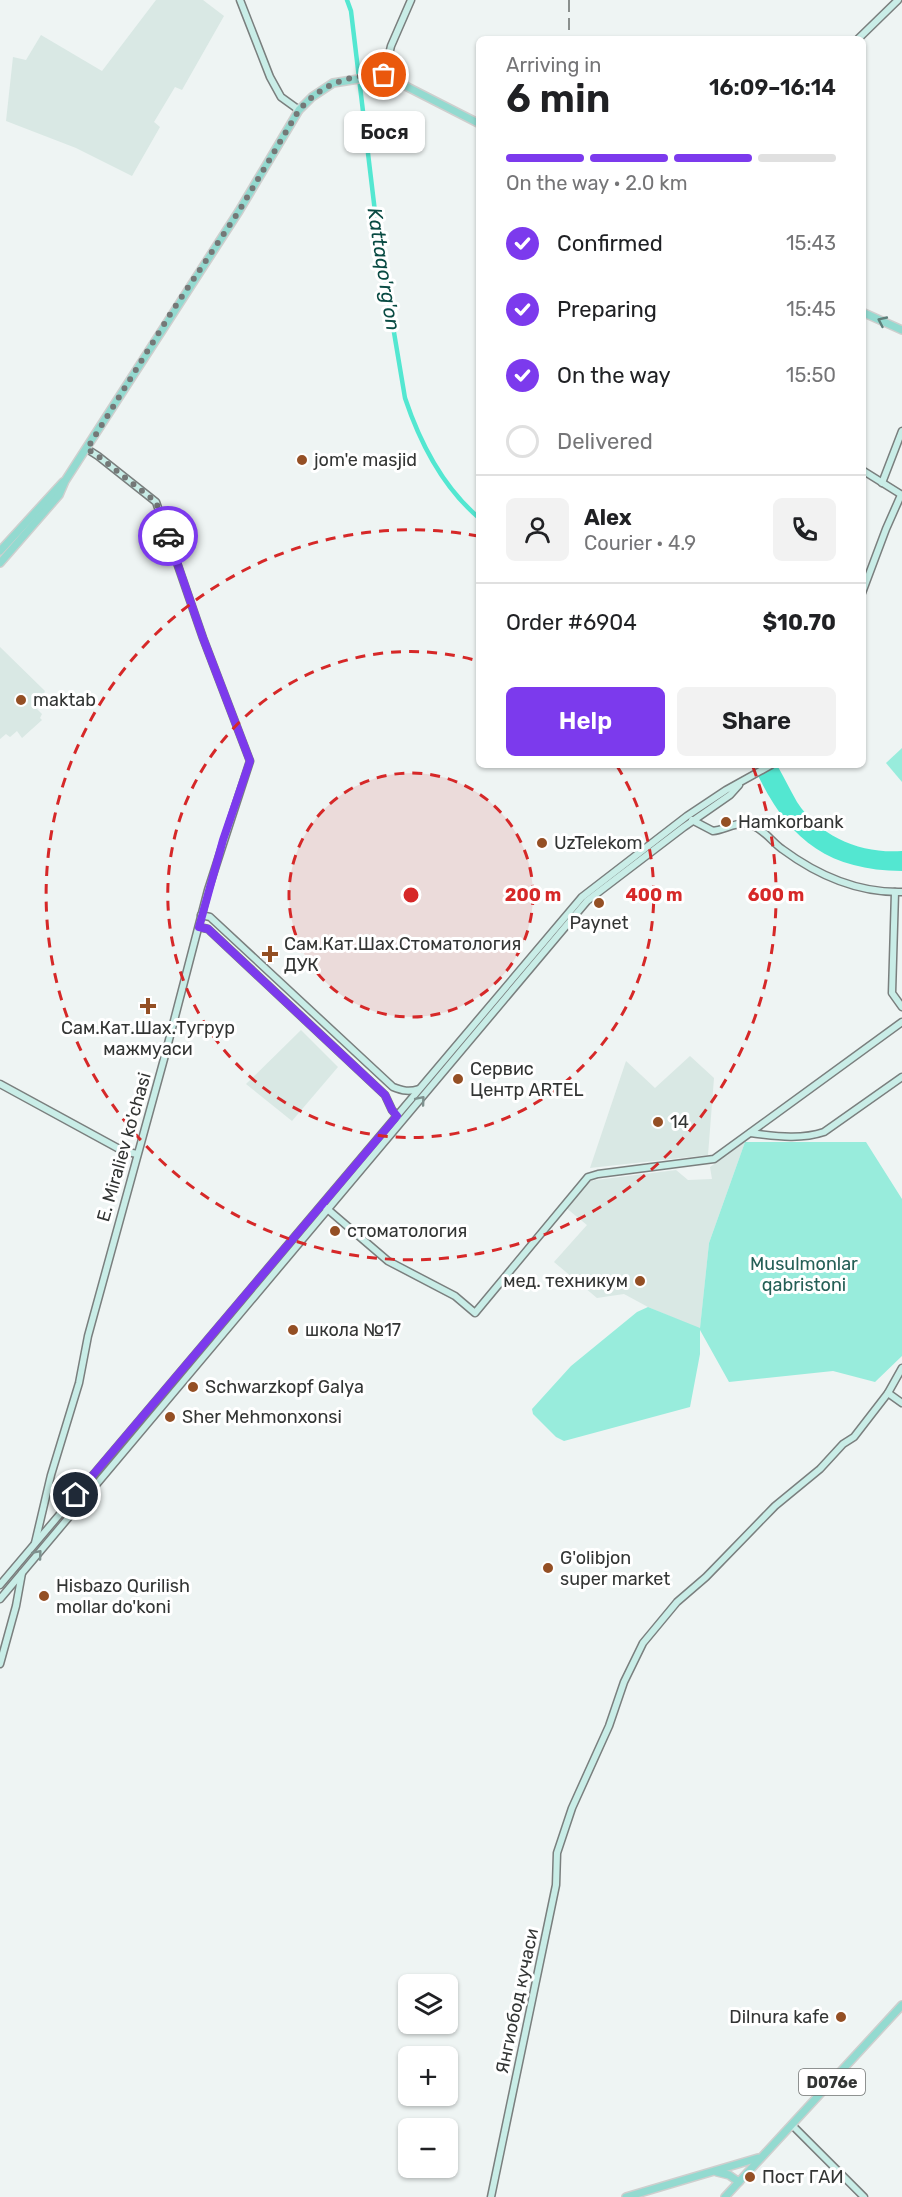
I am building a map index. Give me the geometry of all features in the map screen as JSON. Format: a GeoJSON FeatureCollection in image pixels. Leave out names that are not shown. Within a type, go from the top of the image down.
{"type":"FeatureCollection","features":[{"type":"Feature","properties":{"kind":"main road"},"geometry":{"type":"LineString","coordinates":[[0,563],[59,495],[65,481],[171,313],[239,211],[299,110],[317,93],[338,81],[380,75],[476,122]]}},
{"type":"Feature","properties":{"kind":"main road"},"geometry":{"type":"LineString","coordinates":[[866,314],[902,330]]}},
{"type":"Feature","properties":{"kind":"main road"},"geometry":{"type":"LineString","coordinates":[[0,551],[55,489],[65,481]]}},
{"type":"Feature","properties":{"kind":"main road","name":"D076e"},"geometry":{"type":"LineString","coordinates":[[728,2194],[902,2006]]}},
{"type":"Feature","properties":{"kind":"main road"},"geometry":{"type":"LineString","coordinates":[[626,2197],[760,2157]]}},
{"type":"Feature","properties":{"kind":"main road"},"geometry":{"type":"LineString","coordinates":[[715,2172],[725,2174],[739,2182]]}},
{"type":"Feature","properties":{"kind":"main road"},"geometry":{"type":"LineString","coordinates":[[725,2174],[729,2180],[728,2194]]}},
{"type":"Feature","properties":{"kind":"street"},"geometry":{"type":"LineString","coordinates":[[240,0],[270,77],[281,97],[299,110]]}},
{"type":"Feature","properties":{"kind":"street"},"geometry":{"type":"LineString","coordinates":[[380,75],[411,0]]}},
{"type":"Feature","properties":{"kind":"street"},"geometry":{"type":"LineString","coordinates":[[861,36],[898,0]]}},
{"type":"Feature","properties":{"kind":"street"},"geometry":{"type":"LineString","coordinates":[[882,483],[902,431]]}},
{"type":"Feature","properties":{"kind":"street","name":"E. Miraliev ko'chasi"},"geometry":{"type":"LineString","coordinates":[[35,1543],[49,1482],[79,1383],[88,1336],[201,915],[250,761],[203,638],[156,502],[87,449]]}},
{"type":"Feature","properties":{"kind":"street"},"geometry":{"type":"LineString","coordinates":[[866,473],[902,495],[886,529],[866,582]]}},
{"type":"Feature","properties":{"kind":"street"},"geometry":{"type":"LineString","coordinates":[[0,1585],[397,1116],[540,951],[594,894],[690,818],[730,795],[740,784],[766,768]]}},
{"type":"Feature","properties":{"kind":"street"},"geometry":{"type":"LineString","coordinates":[[690,818],[713,831],[741,824],[751,824],[780,849],[830,879],[863,888],[898,892],[892,993],[902,1007]]}},
{"type":"Feature","properties":{"kind":"street"},"geometry":{"type":"LineString","coordinates":[[201,915],[210,917],[393,1087],[401,1091],[420,1089]]}},
{"type":"Feature","properties":{"kind":"street"},"geometry":{"type":"LineString","coordinates":[[199,927],[208,929],[385,1095],[392,1110],[403,1121]]}},
{"type":"Feature","properties":{"kind":"street"},"geometry":{"type":"LineString","coordinates":[[16,1606],[13,1600],[2,1597],[403,1121],[540,951]]}},
{"type":"Feature","properties":{"kind":"street"},"geometry":{"type":"LineString","coordinates":[[322,1205],[388,1261],[455,1296],[476,1313],[588,1177],[714,1159],[902,1022]]}},
{"type":"Feature","properties":{"kind":"street"},"geometry":{"type":"LineString","coordinates":[[750,1133],[791,1137],[812,1136],[824,1132],[902,1077]]}},
{"type":"Feature","properties":{"kind":"street"},"geometry":{"type":"LineString","coordinates":[[0,1084],[123,1151],[137,1154]]}},
{"type":"Feature","properties":{"kind":"street","name":"Янгиобод кучаси"},"geometry":{"type":"LineString","coordinates":[[491,2197],[556,1885],[557,1853],[571,1811],[609,1726],[624,1682],[643,1643],[677,1602],[706,1577],[775,1506],[820,1469],[843,1444],[854,1437],[888,1393],[902,1368]]}},
{"type":"Feature","properties":{"kind":"street"},"geometry":{"type":"LineString","coordinates":[[888,1393],[902,1403]]}},
{"type":"Feature","properties":{"kind":"street"},"geometry":{"type":"LineString","coordinates":[[0,1664],[16,1606],[22,1572]]}},
{"type":"Feature","properties":{"kind":"street"},"geometry":{"type":"LineString","coordinates":[[792,2125],[864,2197]]}},
{"type":"Feature","properties":{"kind":"shaded area"},"geometry":{"type":"Polygon","coordinates":[[[156,0],[203,0],[224,16],[182,90],[175,87],[154,122],[160,127],[132,176],[76,148],[6,121],[13,57],[26,60],[41,35],[102,71],[156,0]]]}},
{"type":"Feature","properties":{"kind":"shaded area","name":"maktab"},"geometry":{"type":"Polygon","coordinates":[[[0,647],[45,691],[37,709],[42,714],[40,718],[42,720],[22,738],[17,731],[10,737],[6,734],[0,739],[0,647]]]}},
{"type":"Feature","properties":{"kind":"shaded area"},"geometry":{"type":"Polygon","coordinates":[[[754,768],[779,768],[797,802],[817,825],[843,841],[857,846],[872,850],[902,851],[902,871],[849,864],[828,855],[810,844],[793,829],[765,790],[754,768]]]}},
{"type":"Feature","properties":{"kind":"shaded area"},"geometry":{"type":"Polygon","coordinates":[[[301,1030],[338,1067],[292,1121],[246,1084],[301,1030]]]}},
{"type":"Feature","properties":{"kind":"shaded area","name":"14"},"geometry":{"type":"Polygon","coordinates":[[[690,1056],[714,1078],[708,1155],[590,1168],[626,1061],[655,1088],[690,1056]]]}},
{"type":"Feature","properties":{"kind":"shaded area"},"geometry":{"type":"Polygon","coordinates":[[[745,1142],[709,1243],[700,1329],[624,1294],[597,1298],[554,1262],[587,1225],[565,1207],[588,1181],[676,1170],[688,1180],[712,1179],[710,1167],[745,1142]]]}},
{"type":"Feature","properties":{"kind":"green space"},"geometry":{"type":"Polygon","coordinates":[[[902,748],[902,782],[886,763],[902,748]]]}},
{"type":"Feature","properties":{"kind":"green space","name":"Musulmonlar qabristoni"},"geometry":{"type":"Polygon","coordinates":[[[745,1142],[866,1142],[902,1199],[902,1356],[875,1382],[833,1371],[729,1382],[700,1330],[700,1354],[690,1407],[564,1441],[556,1437],[533,1414],[532,1409],[571,1366],[637,1312],[648,1307],[700,1328],[709,1243],[745,1142]]]}},
{"type":"Feature","properties":{"kind":"waterway","name":"Kattaqo'rg'on"},"geometry":{"type":"LineString","coordinates":[[347,0],[351,11],[378,237],[405,398],[425,447],[443,478],[476,515]]}},
{"type":"Feature","properties":{"kind":"railway"},"geometry":{"type":"LineString","coordinates":[[569,0],[569,36]]}},
{"type":"Feature","properties":{"kind":"way so far"},"geometry":{"type":"LineString","coordinates":[[168,536],[156,502],[87,449],[171,313],[239,211],[299,110],[322,89],[333,83],[384,75]]}},
{"type":"Feature","properties":{"kind":"place","name":"Бося"},"geometry":{"type":"Point","coordinates":[384,75]}},
{"type":"Feature","properties":{"kind":"place","name":"jom'e masjid"},"geometry":{"type":"Point","coordinates":[302,460]}},
{"type":"Feature","properties":{"kind":"place","name":"maktab"},"geometry":{"type":"Point","coordinates":[21,700]}},
{"type":"Feature","properties":{"kind":"place","name":"Hamkorbank"},"geometry":{"type":"Point","coordinates":[726,822]}},
{"type":"Feature","properties":{"kind":"place","name":"UzTelekom"},"geometry":{"type":"Point","coordinates":[542,843]}},
{"type":"Feature","properties":{"kind":"place","name":"Paynet"},"geometry":{"type":"Point","coordinates":[599,903]}},
{"type":"Feature","properties":{"kind":"place","name":"Сам.Кат.Шах.Стоматология ДУК"},"geometry":{"type":"Point","coordinates":[270,954]}},
{"type":"Feature","properties":{"kind":"place","name":"Сам.Кат.Шах.Тугрур мажмуаси"},"geometry":{"type":"Point","coordinates":[148,1006]}},
{"type":"Feature","properties":{"kind":"place","name":"Сервис Центр ARTEL"},"geometry":{"type":"Point","coordinates":[458,1079]}},
{"type":"Feature","properties":{"kind":"place","name":"14"},"geometry":{"type":"Point","coordinates":[658,1122]}},
{"type":"Feature","properties":{"kind":"place","name":"стоматология"},"geometry":{"type":"Point","coordinates":[335,1231]}},
{"type":"Feature","properties":{"kind":"place","name":"мед. техникум"},"geometry":{"type":"Point","coordinates":[640,1281]}},
{"type":"Feature","properties":{"kind":"place","name":"школа №17"},"geometry":{"type":"Point","coordinates":[293,1330]}},
{"type":"Feature","properties":{"kind":"place","name":"Schwarzkopf Galya"},"geometry":{"type":"Point","coordinates":[193,1387]}},
{"type":"Feature","properties":{"kind":"place","name":"Sher Mehmonxonsi"},"geometry":{"type":"Point","coordinates":[170,1417]}},
{"type":"Feature","properties":{"kind":"place","name":"G'olibjon super market"},"geometry":{"type":"Point","coordinates":[548,1568]}},
{"type":"Feature","properties":{"kind":"place","name":"Hisbazo Qurilish mollar do'koni"},"geometry":{"type":"Point","coordinates":[44,1596]}},
{"type":"Feature","properties":{"kind":"place","name":"Dilnura kafe"},"geometry":{"type":"Point","coordinates":[841,2017]}},
{"type":"Feature","properties":{"kind":"place","name":"Пост ГАИ"},"geometry":{"type":"Point","coordinates":[750,2177]}},
{"type":"Feature","properties":{"kind":"route"},"geometry":{"type":"LineString","coordinates":[[76,1495],[397,1116],[385,1095],[208,929],[199,927],[223,840],[250,761],[203,638],[168,536]]}}]}
